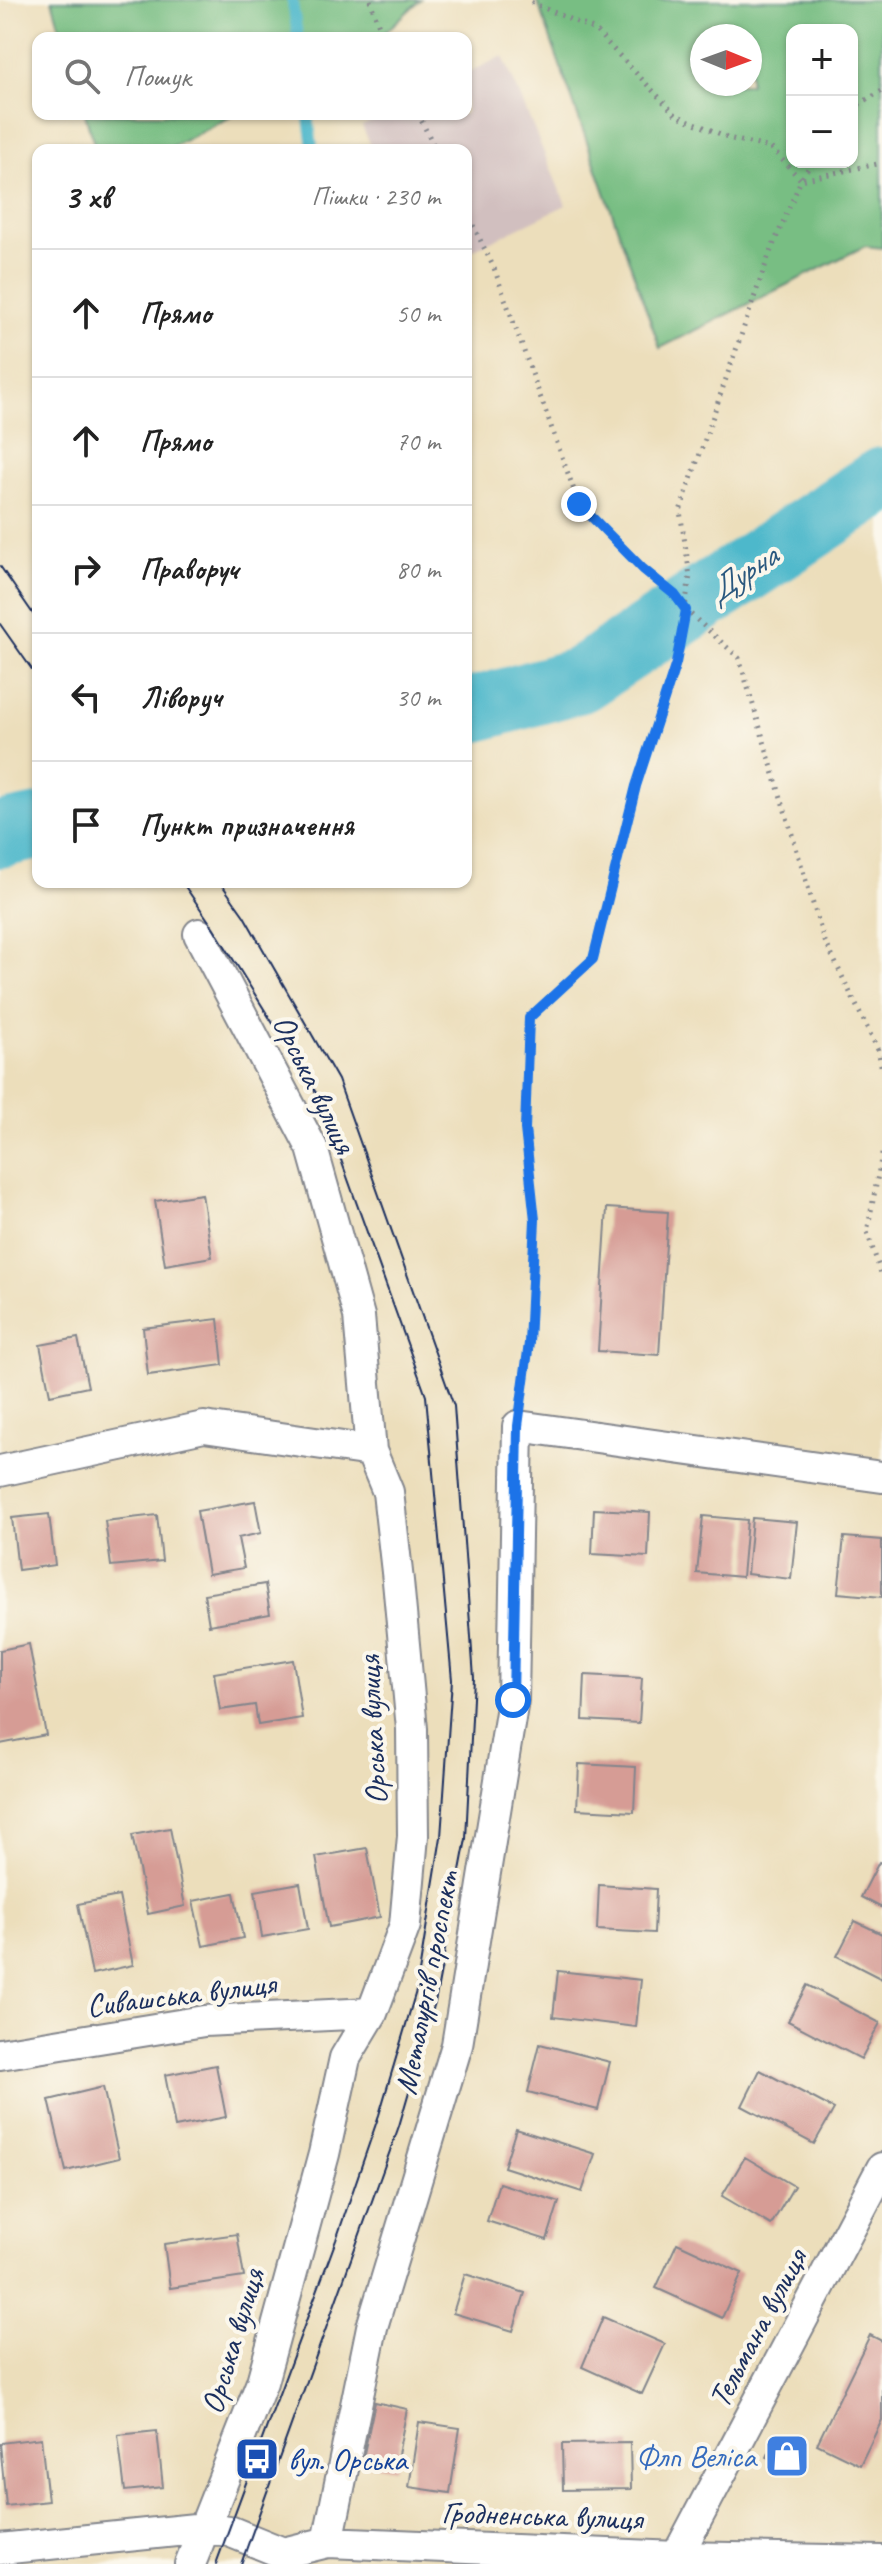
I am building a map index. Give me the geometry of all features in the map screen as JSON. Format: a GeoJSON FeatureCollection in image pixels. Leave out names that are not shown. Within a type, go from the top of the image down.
{"type":"FeatureCollection","features":[{"type":"Feature","properties":{"kind":"street","name":"Орська вулиця"},"geometry":{"type":"LineString","coordinates":[[190,2564],[262,2382],[324,2154],[345,2058],[372,2013],[405,1925],[413,1821],[412,1729],[398,1581],[388,1492],[371,1451],[359,1316],[312,1148],[199,934]]}},
{"type":"Feature","properties":{"kind":"street"},"geometry":{"type":"LineString","coordinates":[[518,1426],[882,1477]]}},
{"type":"Feature","properties":{"kind":"street","name":"Металургів проспект"},"geometry":{"type":"LineString","coordinates":[[328,2542],[372,2327],[457,2045],[513,1700],[518,1426]]}},
{"type":"Feature","properties":{"kind":"street"},"geometry":{"type":"LineString","coordinates":[[0,1471],[204,1427],[371,1451]]}},
{"type":"Feature","properties":{"kind":"street","name":"Сивашська вулиця"},"geometry":{"type":"LineString","coordinates":[[0,2054],[204,2021],[372,2013]]}},
{"type":"Feature","properties":{"kind":"street","name":"Тельмана вулиця"},"geometry":{"type":"LineString","coordinates":[[675,2560],[882,2168]]}},
{"type":"Feature","properties":{"kind":"street"},"geometry":{"type":"LineString","coordinates":[[0,2549],[205,2528]]}},
{"type":"Feature","properties":{"kind":"street","name":"Гродненська вулиця"},"geometry":{"type":"LineString","coordinates":[[205,2528],[229,2531],[281,2558],[328,2542],[675,2560],[882,2561]]}},
{"type":"Feature","properties":{"kind":"path"},"geometry":{"type":"LineString","coordinates":[[370,0],[381,32]]}},
{"type":"Feature","properties":{"kind":"path"},"geometry":{"type":"LineString","coordinates":[[526,0],[595,30],[676,115],[732,139],[771,148],[801,180]]}},
{"type":"Feature","properties":{"kind":"path"},"geometry":{"type":"LineString","coordinates":[[858,105],[882,91]]}},
{"type":"Feature","properties":{"kind":"path"},"geometry":{"type":"LineString","coordinates":[[421,120],[433,144]]}},
{"type":"Feature","properties":{"kind":"path"},"geometry":{"type":"LineString","coordinates":[[801,180],[882,163]]}},
{"type":"Feature","properties":{"kind":"path"},"geometry":{"type":"LineString","coordinates":[[518,1426],[529,1343],[535,1220],[525,1129],[529,1018],[593,959],[636,786],[676,663],[690,576],[680,511],[769,255],[808,168]]}},
{"type":"Feature","properties":{"kind":"path"},"geometry":{"type":"LineString","coordinates":[[472,223],[494,268],[579,504],[643,569],[675,595],[686,610],[739,658],[823,937],[878,1050],[882,1070]]}},
{"type":"Feature","properties":{"kind":"path"},"geometry":{"type":"LineString","coordinates":[[882,1154],[867,1232],[882,1276]]}},
{"type":"Feature","properties":{"kind":"shaded area"},"geometry":{"type":"Polygon","coordinates":[[[503,56],[566,205],[472,250],[472,144],[370,144],[362,126],[374,120],[472,120],[472,71],[503,56]]]}},
{"type":"Feature","properties":{"kind":"green space"},"geometry":{"type":"Polygon","coordinates":[[[52,0],[420,0],[385,32],[61,32],[52,0]]]}},
{"type":"Feature","properties":{"kind":"green space"},"geometry":{"type":"Polygon","coordinates":[[[537,0],[882,0],[882,248],[865,246],[660,348],[537,0]]]}},
{"type":"Feature","properties":{"kind":"green space"},"geometry":{"type":"Polygon","coordinates":[[[87,120],[224,120],[178,144],[94,144],[87,120]]]}},
{"type":"Feature","properties":{"kind":"building"},"geometry":{"type":"Polygon","coordinates":[[[202,1194],[212,1257],[165,1265],[155,1201],[202,1194]]]}},
{"type":"Feature","properties":{"kind":"building"},"geometry":{"type":"Polygon","coordinates":[[[607,1208],[668,1212],[659,1355],[598,1351],[607,1208]]]}},
{"type":"Feature","properties":{"kind":"building"},"geometry":{"type":"Polygon","coordinates":[[[218,1319],[223,1365],[148,1375],[143,1328],[218,1319]]]}},
{"type":"Feature","properties":{"kind":"building"},"geometry":{"type":"Polygon","coordinates":[[[78,1338],[88,1387],[50,1395],[40,1345],[78,1338]]]}},
{"type":"Feature","properties":{"kind":"building"},"geometry":{"type":"Polygon","coordinates":[[[255,1501],[261,1533],[238,1538],[244,1568],[208,1574],[197,1511],[255,1501]]]}},
{"type":"Feature","properties":{"kind":"building"},"geometry":{"type":"Polygon","coordinates":[[[594,1509],[650,1512],[648,1557],[592,1554],[594,1509]]]}},
{"type":"Feature","properties":{"kind":"building"},"geometry":{"type":"Polygon","coordinates":[[[49,1514],[55,1565],[18,1570],[12,1518],[49,1514]]]}},
{"type":"Feature","properties":{"kind":"building"},"geometry":{"type":"Polygon","coordinates":[[[157,1515],[162,1561],[111,1566],[105,1521],[157,1515]]]}},
{"type":"Feature","properties":{"kind":"building"},"geometry":{"type":"Polygon","coordinates":[[[703,1516],[747,1520],[742,1577],[697,1573],[703,1516]]]}},
{"type":"Feature","properties":{"kind":"building"},"geometry":{"type":"Polygon","coordinates":[[[752,1518],[797,1522],[791,1579],[747,1574],[752,1518]]]}},
{"type":"Feature","properties":{"kind":"building"},"geometry":{"type":"Polygon","coordinates":[[[844,1537],[882,1540],[882,1597],[838,1593],[844,1537]]]}},
{"type":"Feature","properties":{"kind":"building"},"geometry":{"type":"Polygon","coordinates":[[[265,1584],[270,1614],[209,1625],[204,1594],[265,1584]]]}},
{"type":"Feature","properties":{"kind":"building"},"geometry":{"type":"Polygon","coordinates":[[[29,1644],[46,1735],[0,1744],[0,1650],[29,1644]]]}},
{"type":"Feature","properties":{"kind":"building"},"geometry":{"type":"Polygon","coordinates":[[[293,1660],[302,1718],[258,1725],[255,1705],[220,1710],[214,1673],[293,1660]]]}},
{"type":"Feature","properties":{"kind":"building"},"geometry":{"type":"Polygon","coordinates":[[[585,1675],[642,1678],[639,1723],[583,1720],[585,1675]]]}},
{"type":"Feature","properties":{"kind":"building"},"geometry":{"type":"Polygon","coordinates":[[[579,1764],[636,1767],[634,1812],[577,1809],[579,1764]]]}},
{"type":"Feature","properties":{"kind":"building"},"geometry":{"type":"Polygon","coordinates":[[[170,1828],[185,1906],[148,1914],[132,1835],[170,1828]]]}},
{"type":"Feature","properties":{"kind":"building"},"geometry":{"type":"Polygon","coordinates":[[[367,1848],[380,1917],[329,1927],[316,1857],[367,1848]]]}},
{"type":"Feature","properties":{"kind":"building"},"geometry":{"type":"Polygon","coordinates":[[[879,1862],[882,1863],[882,1908],[861,1897],[879,1862]]]}},
{"type":"Feature","properties":{"kind":"building"},"geometry":{"type":"Polygon","coordinates":[[[300,1883],[308,1929],[262,1937],[255,1891],[300,1883]]]}},
{"type":"Feature","properties":{"kind":"building"},"geometry":{"type":"Polygon","coordinates":[[[599,1885],[656,1889],[654,1933],[597,1930],[599,1885]]]}},
{"type":"Feature","properties":{"kind":"building"},"geometry":{"type":"Polygon","coordinates":[[[234,1893],[243,1938],[203,1946],[193,1901],[234,1893]]]}},
{"type":"Feature","properties":{"kind":"building"},"geometry":{"type":"Polygon","coordinates":[[[119,1896],[133,1965],[92,1974],[78,1904],[119,1896]]]}},
{"type":"Feature","properties":{"kind":"building"},"geometry":{"type":"Polygon","coordinates":[[[855,1921],[882,1934],[882,1979],[837,1956],[855,1921]]]}},
{"type":"Feature","properties":{"kind":"building"},"geometry":{"type":"Polygon","coordinates":[[[558,1971],[641,1980],[636,2027],[553,2017],[558,1971]]]}},
{"type":"Feature","properties":{"kind":"building"},"geometry":{"type":"Polygon","coordinates":[[[807,1985],[880,2023],[861,2059],[788,2021],[807,1985]]]}},
{"type":"Feature","properties":{"kind":"building"},"geometry":{"type":"Polygon","coordinates":[[[540,2044],[610,2062],[598,2110],[528,2092],[540,2044]]]}},
{"type":"Feature","properties":{"kind":"building"},"geometry":{"type":"Polygon","coordinates":[[[216,2065],[226,2117],[175,2127],[165,2075],[216,2065]]]}},
{"type":"Feature","properties":{"kind":"building"},"geometry":{"type":"Polygon","coordinates":[[[760,2070],[834,2109],[814,2144],[742,2106],[760,2070]]]}},
{"type":"Feature","properties":{"kind":"building"},"geometry":{"type":"Polygon","coordinates":[[[103,2087],[119,2158],[66,2171],[49,2100],[103,2087]]]}},
{"type":"Feature","properties":{"kind":"building"},"geometry":{"type":"Polygon","coordinates":[[[516,2129],[595,2154],[582,2192],[504,2167],[516,2129]]]}},
{"type":"Feature","properties":{"kind":"building"},"geometry":{"type":"Polygon","coordinates":[[[745,2157],[794,2186],[771,2225],[722,2196],[745,2157]]]}},
{"type":"Feature","properties":{"kind":"building"},"geometry":{"type":"Polygon","coordinates":[[[499,2183],[559,2202],[547,2240],[487,2221],[499,2183]]]}},
{"type":"Feature","properties":{"kind":"building"},"geometry":{"type":"Polygon","coordinates":[[[237,2234],[244,2277],[170,2288],[164,2244],[237,2234]]]}},
{"type":"Feature","properties":{"kind":"building"},"geometry":{"type":"Polygon","coordinates":[[[677,2243],[742,2273],[722,2318],[656,2288],[677,2243]]]}},
{"type":"Feature","properties":{"kind":"building"},"geometry":{"type":"Polygon","coordinates":[[[465,2274],[525,2293],[513,2331],[453,2313],[465,2274]]]}},
{"type":"Feature","properties":{"kind":"building"},"geometry":{"type":"Polygon","coordinates":[[[603,2317],[665,2344],[642,2394],[582,2367],[603,2317]]]}},
{"type":"Feature","properties":{"kind":"building"},"geometry":{"type":"Polygon","coordinates":[[[870,2335],[882,2341],[882,2420],[860,2465],[817,2444],[870,2335]]]}},
{"type":"Feature","properties":{"kind":"building"},"geometry":{"type":"Polygon","coordinates":[[[375,2402],[407,2409],[395,2469],[362,2463],[375,2402]]]}},
{"type":"Feature","properties":{"kind":"building"},"geometry":{"type":"Polygon","coordinates":[[[419,2422],[460,2428],[450,2493],[409,2487],[419,2422]]]}},
{"type":"Feature","properties":{"kind":"building"},"geometry":{"type":"Polygon","coordinates":[[[157,2431],[163,2487],[125,2491],[118,2435],[157,2431]]]}},
{"type":"Feature","properties":{"kind":"building"},"geometry":{"type":"Polygon","coordinates":[[[41,2438],[48,2501],[6,2506],[0,2443],[41,2438]]]}},
{"type":"Feature","properties":{"kind":"building"},"geometry":{"type":"Polygon","coordinates":[[[776,2438],[802,2450],[793,2470],[767,2457],[776,2438]]]}},
{"type":"Feature","properties":{"kind":"building"},"geometry":{"type":"Polygon","coordinates":[[[630,2443],[631,2489],[563,2490],[562,2444],[630,2443]]]}},
{"type":"Feature","properties":{"kind":"waterway"},"geometry":{"type":"LineString","coordinates":[[292,0],[297,32]]}},
{"type":"Feature","properties":{"kind":"waterway"},"geometry":{"type":"LineString","coordinates":[[309,120],[312,144]]}},
{"type":"Feature","properties":{"kind":"waterway","name":"Дурна"},"geometry":{"type":"LineString","coordinates":[[472,710],[580,680],[882,480]]}},
{"type":"Feature","properties":{"kind":"waterway","name":"Дурна"},"geometry":{"type":"LineString","coordinates":[[0,835],[32,828]]}},
{"type":"Feature","properties":{"kind":"tram line"},"geometry":{"type":"LineString","coordinates":[[0,566],[32,612]]}},
{"type":"Feature","properties":{"kind":"tram line"},"geometry":{"type":"LineString","coordinates":[[0,624],[32,669]]}},
{"type":"Feature","properties":{"kind":"tram line"},"geometry":{"type":"LineString","coordinates":[[186,888],[318,1096],[426,1396],[452,1680],[441,1837],[416,1991],[379,2115],[336,2240],[216,2564]]}},
{"type":"Feature","properties":{"kind":"tram line"},"geometry":{"type":"LineString","coordinates":[[224,888],[244,916],[338,1080],[454,1406],[474,1678],[466,1839],[435,2002],[399,2126],[241,2564]]}},
{"type":"Feature","properties":{"kind":"place","name":"Флп Веліса"},"geometry":{"type":"Point","coordinates":[787,2456]}},
{"type":"Feature","properties":{"kind":"place","name":"вул. Орська"},"geometry":{"type":"Point","coordinates":[257,2459]}},
{"type":"Feature","properties":{"kind":"route"},"geometry":{"type":"LineString","coordinates":[[513,1700],[518,1426],[529,1343],[535,1220],[525,1129],[529,1018],[593,959],[636,786],[676,663],[686,610],[675,595],[643,569],[579,504]]}}]}
